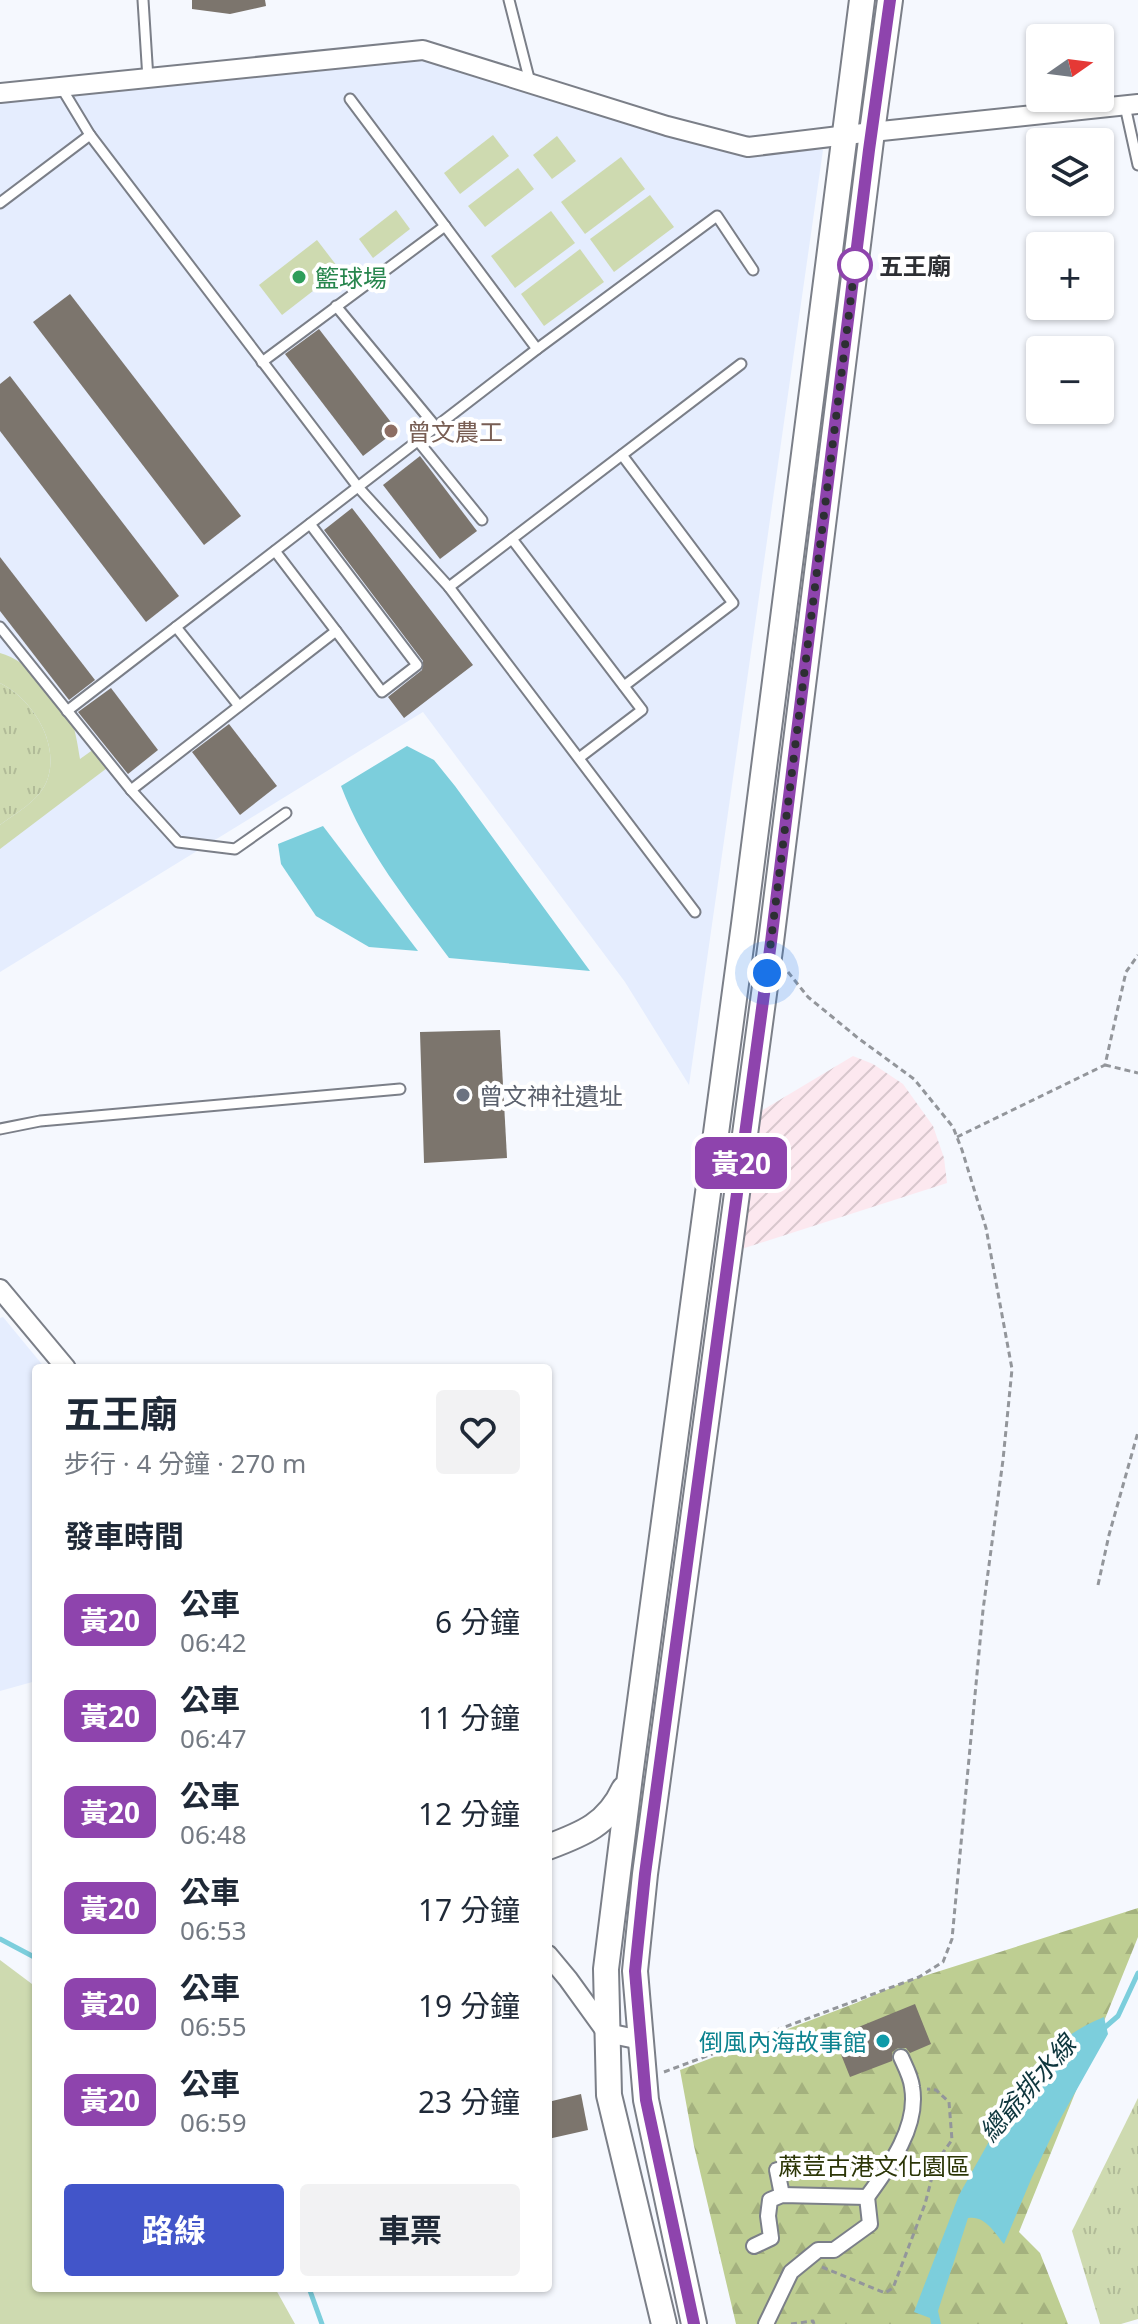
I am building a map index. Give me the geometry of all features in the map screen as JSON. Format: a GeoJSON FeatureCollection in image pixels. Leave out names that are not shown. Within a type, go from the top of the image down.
{"type":"FeatureCollection","features":[{"type":"Feature","properties":{"kind":"main road"},"geometry":{"type":"LineString","coordinates":[[664,2324],[609,2095],[606,1969],[862,0]]}},
{"type":"Feature","properties":{"kind":"main road"},"geometry":{"type":"LineString","coordinates":[[694,2324],[646,2100],[635,1971],[645,1874],[771,942],[890,0]]}},
{"type":"Feature","properties":{"kind":"main road"},"geometry":{"type":"LineString","coordinates":[[552,1846],[579,1836],[604,1819],[616,1805],[630,1776]]}},
{"type":"Feature","properties":{"kind":"street"},"geometry":{"type":"LineString","coordinates":[[0,93],[423,50],[667,126],[748,147],[1132,105]]}},
{"type":"Feature","properties":{"kind":"street"},"geometry":{"type":"LineString","coordinates":[[0,1289],[63,1364]]}},
{"type":"Feature","properties":{"kind":"street"},"geometry":{"type":"LineString","coordinates":[[552,1960],[607,2033],[641,2040]]}},
{"type":"Feature","properties":{"kind":"street"},"geometry":{"type":"LineString","coordinates":[[766,2324],[791,2272],[818,2250],[834,2250],[870,2224],[867,2197],[897,2152],[911,2115],[912,2087],[901,2057]]}},
{"type":"Feature","properties":{"kind":"street"},"geometry":{"type":"LineString","coordinates":[[777,2170],[782,2195]]}},
{"type":"Feature","properties":{"kind":"street"},"geometry":{"type":"LineString","coordinates":[[754,2246],[771,2238],[770,2200],[782,2195],[867,2197]]}},
{"type":"Feature","properties":{"kind":"lane"},"geometry":{"type":"LineString","coordinates":[[143,0],[148,79]]}},
{"type":"Feature","properties":{"kind":"lane"},"geometry":{"type":"LineString","coordinates":[[509,0],[531,83]]}},
{"type":"Feature","properties":{"kind":"lane"},"geometry":{"type":"LineString","coordinates":[[61,87],[90,135],[358,487],[449,587],[695,912]]}},
{"type":"Feature","properties":{"kind":"lane"},"geometry":{"type":"LineString","coordinates":[[350,99],[537,349]]}},
{"type":"Feature","properties":{"kind":"lane"},"geometry":{"type":"LineString","coordinates":[[1132,105],[1138,165]]}},
{"type":"Feature","properties":{"kind":"lane"},"geometry":{"type":"LineString","coordinates":[[0,203],[90,135]]}},
{"type":"Feature","properties":{"kind":"lane"},"geometry":{"type":"LineString","coordinates":[[67,711],[537,349],[717,216],[753,270]]}},
{"type":"Feature","properties":{"kind":"lane"},"geometry":{"type":"LineString","coordinates":[[262,362],[445,226]]}},
{"type":"Feature","properties":{"kind":"lane"},"geometry":{"type":"LineString","coordinates":[[336,306],[436,427]]}},
{"type":"Feature","properties":{"kind":"lane"},"geometry":{"type":"LineString","coordinates":[[449,587],[741,364]]}},
{"type":"Feature","properties":{"kind":"lane"},"geometry":{"type":"LineString","coordinates":[[418,441],[482,520]]}},
{"type":"Feature","properties":{"kind":"lane"},"geometry":{"type":"LineString","coordinates":[[622,455],[733,603],[624,686]]}},
{"type":"Feature","properties":{"kind":"lane"},"geometry":{"type":"LineString","coordinates":[[275,551],[382,692],[417,665],[310,524]]}},
{"type":"Feature","properties":{"kind":"lane"},"geometry":{"type":"LineString","coordinates":[[512,539],[642,710],[579,758]]}},
{"type":"Feature","properties":{"kind":"lane"},"geometry":{"type":"LineString","coordinates":[[0,627],[131,790],[178,842],[235,849],[286,813]]}},
{"type":"Feature","properties":{"kind":"lane"},"geometry":{"type":"LineString","coordinates":[[176,627],[239,706]]}},
{"type":"Feature","properties":{"kind":"lane"},"geometry":{"type":"LineString","coordinates":[[131,790],[336,631]]}},
{"type":"Feature","properties":{"kind":"lane"},"geometry":{"type":"LineString","coordinates":[[0,1129],[40,1121],[400,1089]]}},
{"type":"Feature","properties":{"kind":"path"},"geometry":{"type":"LineString","coordinates":[[644,2075],[668,2072],[919,1977],[943,1962],[952,1939],[983,1610],[1012,1369],[986,1228],[953,1127],[914,1079],[808,997],[780,963],[771,942]]}},
{"type":"Feature","properties":{"kind":"path"},"geometry":{"type":"LineString","coordinates":[[1105,1065],[1126,972],[1138,955]]}},
{"type":"Feature","properties":{"kind":"path"},"geometry":{"type":"LineString","coordinates":[[957,1137],[1105,1065],[1138,1073]]}},
{"type":"Feature","properties":{"kind":"path"},"geometry":{"type":"LineString","coordinates":[[1098,1585],[1138,1432]]}},
{"type":"Feature","properties":{"kind":"path"},"geometry":{"type":"LineString","coordinates":[[808,2259],[829,2271],[885,2293],[893,2288],[925,2204],[936,2162],[952,2140],[949,2102],[936,2090],[921,2088]]}},
{"type":"Feature","properties":{"kind":"path"},"geometry":{"type":"LineString","coordinates":[[791,2324],[813,2321],[814,2324]]}},
{"type":"Feature","properties":{"kind":"shaded area","name":"曾文農工"},"geometry":{"type":"Polygon","coordinates":[[[407,56],[750,146],[823,150],[689,1085],[625,982],[423,712],[0,972],[0,97],[407,56]]]}},
{"type":"Feature","properties":{"kind":"shaded area"},"geometry":{"type":"Polygon","coordinates":[[[853,1056],[873,1064],[903,1084],[933,1126],[944,1158],[947,1183],[726,1254],[743,1122],[853,1056]]]}},
{"type":"Feature","properties":{"kind":"shaded area"},"geometry":{"type":"Polygon","coordinates":[[[3,1317],[42,1364],[32,1364],[32,1682],[0,1691],[0,1318],[3,1317]]]}},
{"type":"Feature","properties":{"kind":"green space"},"geometry":{"type":"Polygon","coordinates":[[[493,135],[509,156],[460,194],[444,173],[493,135]]]}},
{"type":"Feature","properties":{"kind":"green space"},"geometry":{"type":"Polygon","coordinates":[[[557,136],[576,161],[552,179],[533,155],[557,136]]]}},
{"type":"Feature","properties":{"kind":"green space"},"geometry":{"type":"Polygon","coordinates":[[[621,157],[645,189],[585,234],[561,202],[621,157]]]}},
{"type":"Feature","properties":{"kind":"green space"},"geometry":{"type":"Polygon","coordinates":[[[518,168],[534,189],[485,227],[468,206],[518,168]]]}},
{"type":"Feature","properties":{"kind":"green space"},"geometry":{"type":"Polygon","coordinates":[[[650,195],[674,227],[614,272],[590,239],[650,195]]]}},
{"type":"Feature","properties":{"kind":"green space"},"geometry":{"type":"Polygon","coordinates":[[[396,210],[410,229],[373,258],[359,239],[396,210]]]}},
{"type":"Feature","properties":{"kind":"green space"},"geometry":{"type":"Polygon","coordinates":[[[551,211],[575,243],[515,288],[491,256],[551,211]]]}},
{"type":"Feature","properties":{"kind":"green space","name":"籃球場"},"geometry":{"type":"Polygon","coordinates":[[[317,240],[340,270],[282,315],[259,285],[317,240]]]}},
{"type":"Feature","properties":{"kind":"green space"},"geometry":{"type":"Polygon","coordinates":[[[580,249],[604,282],[544,326],[521,294],[580,249]]]}},
{"type":"Feature","properties":{"kind":"green space"},"geometry":{"type":"Polygon","coordinates":[[[0,653],[22,663],[52,690],[72,722],[80,759],[101,744],[115,762],[0,849],[0,825],[26,807],[42,790],[50,769],[50,754],[47,739],[33,712],[12,690],[0,683],[0,653]]]}},
{"type":"Feature","properties":{"kind":"green space"},"geometry":{"type":"Polygon","coordinates":[[[0,683],[23,700],[41,725],[47,739],[50,769],[46,783],[37,796],[0,825],[0,683]]]}},
{"type":"Feature","properties":{"kind":"green space","name":"蔴荳古港文化園區"},"geometry":{"type":"Polygon","coordinates":[[[1138,1908],[1138,1937],[1019,2232],[1040,2253],[1068,2324],[736,2324],[694,2146],[680,2070],[902,1983],[1138,1908]]]}},
{"type":"Feature","properties":{"kind":"green space"},"geometry":{"type":"Polygon","coordinates":[[[0,1960],[32,1984],[32,2292],[277,2292],[295,2324],[0,2324],[0,1960]]]}},
{"type":"Feature","properties":{"kind":"green space"},"geometry":{"type":"Polygon","coordinates":[[[1138,2098],[1138,2319],[1121,2324],[1100,2324],[1072,2231],[1138,2098]]]}},
{"type":"Feature","properties":{"kind":"water"},"geometry":{"type":"Polygon","coordinates":[[[407,746],[434,760],[590,971],[449,958],[375,854],[341,786],[407,746]]]}},
{"type":"Feature","properties":{"kind":"water"},"geometry":{"type":"Polygon","coordinates":[[[323,826],[418,951],[369,947],[316,916],[281,864],[278,844],[323,826]]]}},
{"type":"Feature","properties":{"kind":"water"},"geometry":{"type":"Polygon","coordinates":[[[1104,2017],[1108,2034],[1058,2123],[1004,2244],[984,2222],[968,2218],[938,2311],[941,2324],[931,2324],[930,2318],[914,2312],[959,2195],[1000,2122],[1032,2089],[1032,2068],[1065,2038],[1104,2017]]]}},
{"type":"Feature","properties":{"kind":"building"},"geometry":{"type":"Polygon","coordinates":[[[192,0],[265,0],[266,6],[230,14],[192,9],[192,0]]]}},
{"type":"Feature","properties":{"kind":"building"},"geometry":{"type":"Polygon","coordinates":[[[70,294],[241,516],[204,545],[33,322],[70,294]]]}},
{"type":"Feature","properties":{"kind":"building"},"geometry":{"type":"Polygon","coordinates":[[[319,329],[397,430],[363,456],[285,354],[319,329]]]}},
{"type":"Feature","properties":{"kind":"building"},"geometry":{"type":"Polygon","coordinates":[[[10,376],[179,596],[146,622],[0,431],[0,384],[10,376]]]}},
{"type":"Feature","properties":{"kind":"building"},"geometry":{"type":"Polygon","coordinates":[[[420,456],[477,531],[440,559],[383,485],[420,456]]]}},
{"type":"Feature","properties":{"kind":"building"},"geometry":{"type":"Polygon","coordinates":[[[352,508],[473,665],[404,718],[388,697],[422,670],[423,661],[324,530],[352,508]]]}},
{"type":"Feature","properties":{"kind":"building"},"geometry":{"type":"Polygon","coordinates":[[[0,557],[95,680],[69,700],[0,611],[0,557]]]}},
{"type":"Feature","properties":{"kind":"building"},"geometry":{"type":"Polygon","coordinates":[[[111,688],[158,750],[128,774],[78,712],[111,688]]]}},
{"type":"Feature","properties":{"kind":"building"},"geometry":{"type":"Polygon","coordinates":[[[229,724],[277,786],[240,815],[192,752],[229,724]]]}},
{"type":"Feature","properties":{"kind":"building","name":"曾文神社遺址"},"geometry":{"type":"Polygon","coordinates":[[[500,1030],[507,1158],[424,1163],[420,1032],[500,1030]]]}},
{"type":"Feature","properties":{"kind":"building","name":"倒風內海故事館"},"geometry":{"type":"Polygon","coordinates":[[[915,2004],[931,2044],[910,2053],[906,2048],[898,2048],[892,2052],[892,2061],[850,2077],[834,2037],[915,2004]]]}},
{"type":"Feature","properties":{"kind":"building"},"geometry":{"type":"Polygon","coordinates":[[[581,2094],[588,2130],[552,2138],[552,2101],[581,2094]]]}},
{"type":"Feature","properties":{"kind":"waterway"},"geometry":{"type":"LineString","coordinates":[[0,1939],[32,1956]]}},
{"type":"Feature","properties":{"kind":"waterway","name":"總爺排水線"},"geometry":{"type":"LineString","coordinates":[[1103,2029],[1118,2016],[1138,1973]]}},
{"type":"Feature","properties":{"kind":"waterway"},"geometry":{"type":"LineString","coordinates":[[310,2292],[322,2324]]}},
{"type":"Feature","properties":{"kind":"bus line","name":"黃20"},"geometry":{"type":"LineString","coordinates":[[694,2324],[646,2100],[635,1971],[645,1874],[771,942],[890,0]]}},
{"type":"Feature","properties":{"kind":"place","name":"五王廟"},"geometry":{"type":"Point","coordinates":[855,265]}},
{"type":"Feature","properties":{"kind":"place","name":"籃球場"},"geometry":{"type":"Point","coordinates":[299,277]}},
{"type":"Feature","properties":{"kind":"place","name":"曾文農工"},"geometry":{"type":"Point","coordinates":[391,431]}},
{"type":"Feature","properties":{"kind":"place","name":"曾文神社遺址"},"geometry":{"type":"Point","coordinates":[463,1095]}},
{"type":"Feature","properties":{"kind":"place","name":"倒風內海故事館"},"geometry":{"type":"Point","coordinates":[883,2041]}},
{"type":"Feature","properties":{"kind":"route"},"geometry":{"type":"LineString","coordinates":[[767,973],[855,265]]}}]}
